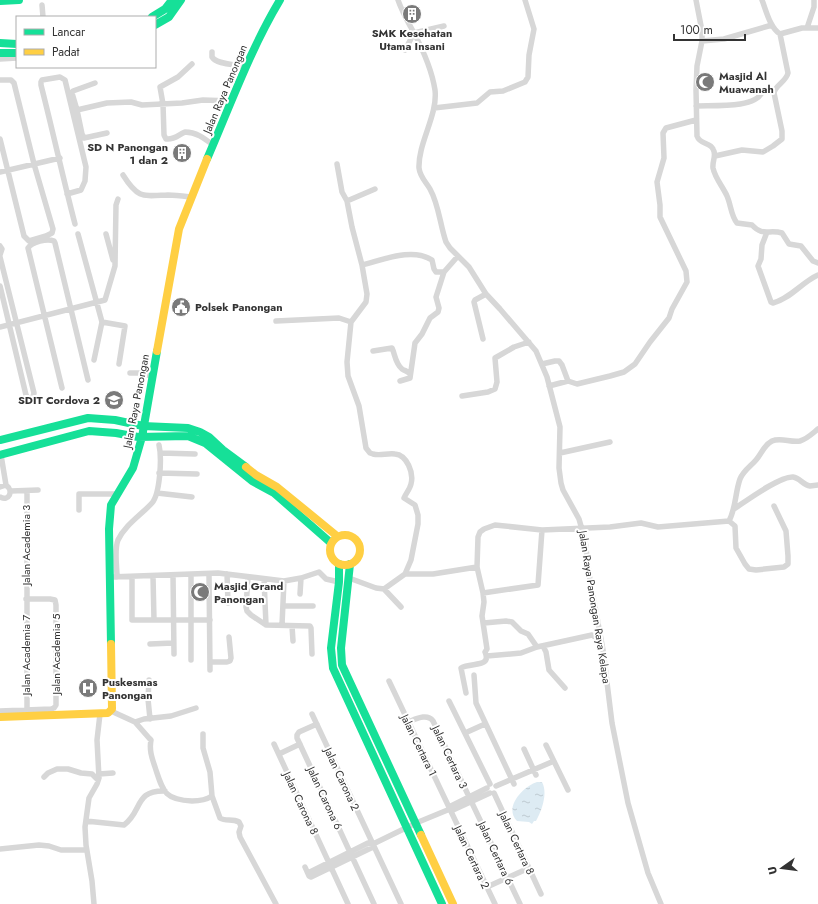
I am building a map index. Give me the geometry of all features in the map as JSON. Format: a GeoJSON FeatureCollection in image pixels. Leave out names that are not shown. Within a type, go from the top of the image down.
{"type":"FeatureCollection","features":[{"type":"Feature","properties":{"kind":"street"},"geometry":{"type":"LineString","coordinates":[[0,1],[19,0]]}},
{"type":"Feature","properties":{"kind":"street"},"geometry":{"type":"LineString","coordinates":[[154,16],[165,9],[172,0]]}},
{"type":"Feature","properties":{"kind":"street"},"geometry":{"type":"LineString","coordinates":[[156,24],[169,17],[181,0]]}},
{"type":"Feature","properties":{"kind":"street","name":"Jalan Raya Panongan"},"geometry":{"type":"LineString","coordinates":[[111,712],[113,706],[114,577],[110,508],[112,500],[126,481],[133,468],[142,437],[152,376],[172,275],[176,239],[191,197],[246,67],[271,15],[280,0]]}},
{"type":"Feature","properties":{"kind":"street","name":"Jalan Raya Panongan Raya Kelapa"},"geometry":{"type":"LineString","coordinates":[[398,0],[404,16],[425,58],[434,83],[434,108],[425,136],[420,168],[421,175],[432,192],[446,242],[472,272],[486,294],[536,351],[549,386],[559,421],[560,472],[563,490],[575,510],[582,527],[601,641],[612,723],[628,802],[648,873],[661,904]]}},
{"type":"Feature","properties":{"kind":"street"},"geometry":{"type":"LineString","coordinates":[[434,108],[474,104],[490,92],[503,91],[525,82],[528,77],[529,55],[534,29],[525,0]]}},
{"type":"Feature","properties":{"kind":"street"},"geometry":{"type":"LineString","coordinates":[[696,0],[701,18],[702,41],[697,66],[696,120],[698,139],[712,147],[715,156],[713,164],[715,173],[727,196],[736,221],[739,224],[752,225],[759,231],[782,233],[789,244],[801,246],[813,261],[818,263]]}},
{"type":"Feature","properties":{"kind":"street"},"geometry":{"type":"LineString","coordinates":[[715,156],[742,150],[763,152],[782,139],[783,135],[774,93],[775,89],[787,77],[788,73],[780,34],[777,33],[772,25],[762,0]]}},
{"type":"Feature","properties":{"kind":"street"},"geometry":{"type":"LineString","coordinates":[[808,28],[814,7],[814,0]]}},
{"type":"Feature","properties":{"kind":"street"},"geometry":{"type":"LineString","coordinates":[[42,6],[43,16]]}},
{"type":"Feature","properties":{"kind":"street"},"geometry":{"type":"LineString","coordinates":[[702,41],[724,39],[772,25]]}},
{"type":"Feature","properties":{"kind":"street"},"geometry":{"type":"LineString","coordinates":[[406,50],[414,34],[444,26]]}},
{"type":"Feature","properties":{"kind":"street"},"geometry":{"type":"LineString","coordinates":[[780,34],[808,28],[818,28]]}},
{"type":"Feature","properties":{"kind":"street"},"geometry":{"type":"LineString","coordinates":[[1,42],[16,40]]}},
{"type":"Feature","properties":{"kind":"street"},"geometry":{"type":"LineString","coordinates":[[1,42],[16,44]]}},
{"type":"Feature","properties":{"kind":"street"},"geometry":{"type":"LineString","coordinates":[[212,52],[212,57],[216,61],[232,65],[238,64],[246,67]]}},
{"type":"Feature","properties":{"kind":"street"},"geometry":{"type":"LineString","coordinates":[[16,53],[0,53],[0,58],[16,58]]}},
{"type":"Feature","properties":{"kind":"street"},"geometry":{"type":"LineString","coordinates":[[192,64],[178,77],[160,87],[163,104],[164,135],[166,139],[177,138],[185,132],[191,132],[204,138],[213,145]]}},
{"type":"Feature","properties":{"kind":"street"},"geometry":{"type":"LineString","coordinates":[[68,194],[81,190],[85,181],[86,167],[65,80],[60,76],[42,80],[41,82],[75,224]]}},
{"type":"Feature","properties":{"kind":"street"},"geometry":{"type":"LineString","coordinates":[[0,80],[11,80],[14,83],[34,164],[53,229],[52,233],[33,240],[29,240],[24,236],[0,139]]}},
{"type":"Feature","properties":{"kind":"street"},"geometry":{"type":"LineString","coordinates":[[95,83],[72,91],[72,93],[84,138],[107,133]]}},
{"type":"Feature","properties":{"kind":"street"},"geometry":{"type":"LineString","coordinates":[[696,106],[738,105],[756,100],[762,92]]}},
{"type":"Feature","properties":{"kind":"street"},"geometry":{"type":"LineString","coordinates":[[77,110],[107,103],[131,102],[140,105],[202,100],[232,101]]}},
{"type":"Feature","properties":{"kind":"street"},"geometry":{"type":"LineString","coordinates":[[549,386],[568,381],[580,384],[620,374],[638,360],[667,320],[685,286],[687,278],[686,271],[660,216],[657,182],[664,158],[662,133],[664,129],[670,126],[696,120]]}},
{"type":"Feature","properties":{"kind":"street"},"geometry":{"type":"LineString","coordinates":[[0,172],[60,158]]}},
{"type":"Feature","properties":{"kind":"street"},"geometry":{"type":"LineString","coordinates":[[337,164],[342,192],[346,200],[367,289],[367,299],[351,322],[347,370],[350,383],[359,406],[366,448],[370,453],[376,455],[400,455],[407,463],[410,471],[411,483],[404,498],[415,506],[418,512],[411,560],[405,574],[384,589]]}},
{"type":"Feature","properties":{"kind":"street"},"geometry":{"type":"LineString","coordinates":[[122,175],[133,190],[148,196],[176,195],[191,197]]}},
{"type":"Feature","properties":{"kind":"street"},"geometry":{"type":"LineString","coordinates":[[346,200],[375,189]]}},
{"type":"Feature","properties":{"kind":"street"},"geometry":{"type":"LineString","coordinates":[[0,326],[106,300],[115,266],[116,205],[118,199]]}},
{"type":"Feature","properties":{"kind":"street"},"geometry":{"type":"LineString","coordinates":[[767,232],[761,247],[761,259],[758,266],[771,302],[773,303],[789,295],[809,279],[818,275]]}},
{"type":"Feature","properties":{"kind":"street"},"geometry":{"type":"LineString","coordinates":[[78,234],[102,322],[94,360]]}},
{"type":"Feature","properties":{"kind":"street"},"geometry":{"type":"LineString","coordinates":[[106,234],[115,266]]}},
{"type":"Feature","properties":{"kind":"street"},"geometry":{"type":"LineString","coordinates":[[62,388],[28,248],[30,245],[35,243],[51,240],[54,241],[72,309],[88,380]]}},
{"type":"Feature","properties":{"kind":"street"},"geometry":{"type":"LineString","coordinates":[[0,246],[2,248],[0,256],[34,393],[32,398],[28,398],[26,395],[0,286]]}},
{"type":"Feature","properties":{"kind":"street"},"geometry":{"type":"LineString","coordinates":[[362,265],[397,256],[415,254],[432,260],[436,272],[444,272]]}},
{"type":"Feature","properties":{"kind":"street"},"geometry":{"type":"LineString","coordinates":[[400,381],[409,379],[415,343],[430,318],[438,312],[439,308],[436,297],[444,272],[458,256]]}},
{"type":"Feature","properties":{"kind":"street"},"geometry":{"type":"LineString","coordinates":[[483,338],[474,302],[486,294]]}},
{"type":"Feature","properties":{"kind":"street"},"geometry":{"type":"LineString","coordinates":[[276,321],[339,318],[351,322]]}},
{"type":"Feature","properties":{"kind":"street"},"geometry":{"type":"LineString","coordinates":[[102,322],[125,326],[119,364]]}},
{"type":"Feature","properties":{"kind":"street"},"geometry":{"type":"LineString","coordinates":[[462,396],[488,392],[495,389],[498,382],[495,358],[514,347],[529,342]]}},
{"type":"Feature","properties":{"kind":"street"},"geometry":{"type":"LineString","coordinates":[[372,351],[392,348],[398,364],[402,369],[410,374]]}},
{"type":"Feature","properties":{"kind":"street"},"geometry":{"type":"LineString","coordinates":[[542,364],[555,360],[559,361],[568,381]]}},
{"type":"Feature","properties":{"kind":"street"},"geometry":{"type":"LineString","coordinates":[[130,373],[139,373],[152,376]]}},
{"type":"Feature","properties":{"kind":"street"},"geometry":{"type":"LineString","coordinates":[[0,440],[88,418],[115,420],[143,426],[188,428],[209,437],[223,450],[256,475],[264,479],[334,540]]}},
{"type":"Feature","properties":{"kind":"street"},"geometry":{"type":"LineString","coordinates":[[729,521],[734,509],[738,486],[742,476],[757,460],[766,446],[777,440],[793,442],[802,441],[818,429]]}},
{"type":"Feature","properties":{"kind":"street"},"geometry":{"type":"LineString","coordinates":[[1,455],[89,431],[142,437],[183,436],[198,438],[252,481],[275,490]]}},
{"type":"Feature","properties":{"kind":"street"},"geometry":{"type":"LineString","coordinates":[[560,453],[610,442]]}},
{"type":"Feature","properties":{"kind":"street"},"geometry":{"type":"LineString","coordinates":[[0,444],[3,486],[9,488],[11,491],[38,490]]}},
{"type":"Feature","properties":{"kind":"street"},"geometry":{"type":"LineString","coordinates":[[159,445],[161,453],[157,493],[152,503],[134,519],[119,538],[114,577],[227,574],[284,581],[301,578],[319,572],[328,580],[339,582]]}},
{"type":"Feature","properties":{"kind":"street"},"geometry":{"type":"LineString","coordinates":[[161,453],[195,454]]}},
{"type":"Feature","properties":{"kind":"street"},"geometry":{"type":"LineString","coordinates":[[159,473],[197,474]]}},
{"type":"Feature","properties":{"kind":"street"},"geometry":{"type":"LineString","coordinates":[[734,509],[776,483],[790,477],[796,478],[810,486],[818,485]]}},
{"type":"Feature","properties":{"kind":"street"},"geometry":{"type":"LineString","coordinates":[[0,497],[7,498],[10,496],[11,491]]}},
{"type":"Feature","properties":{"kind":"street","name":"Jalan Academia 3"},"geometry":{"type":"LineString","coordinates":[[26,599],[27,491]]}},
{"type":"Feature","properties":{"kind":"street"},"geometry":{"type":"LineString","coordinates":[[157,493],[192,497]]}},
{"type":"Feature","properties":{"kind":"street"},"geometry":{"type":"LineString","coordinates":[[80,510],[79,494],[117,494]]}},
{"type":"Feature","properties":{"kind":"street"},"geometry":{"type":"LineString","coordinates":[[466,692],[461,668],[485,662],[487,660],[485,652],[487,649],[482,616],[483,593],[477,567],[478,537],[480,532],[484,529],[495,525],[542,530],[582,527],[610,527],[641,523],[658,527],[729,521],[735,526],[736,548],[748,568],[756,570],[784,567],[788,564],[789,560],[783,523],[774,506]]}},
{"type":"Feature","properties":{"kind":"street"},"geometry":{"type":"LineString","coordinates":[[483,593],[538,585],[542,530]]}},
{"type":"Feature","properties":{"kind":"street"},"geometry":{"type":"LineString","coordinates":[[341,535],[349,535],[358,543],[360,547],[359,555],[357,559],[350,564],[339,564],[333,560],[330,554],[330,547],[334,540],[341,535]]}},
{"type":"Feature","properties":{"kind":"street"},"geometry":{"type":"LineString","coordinates":[[339,564],[339,582],[331,648],[333,668],[442,904]]}},
{"type":"Feature","properties":{"kind":"street"},"geometry":{"type":"LineString","coordinates":[[350,564],[341,648],[342,665],[453,904]]}},
{"type":"Feature","properties":{"kind":"street"},"geometry":{"type":"LineString","coordinates":[[405,574],[433,574],[477,567]]}},
{"type":"Feature","properties":{"kind":"street"},"geometry":{"type":"LineString","coordinates":[[209,574],[210,670]]}},
{"type":"Feature","properties":{"kind":"street"},"geometry":{"type":"LineString","coordinates":[[227,574],[228,603]]}},
{"type":"Feature","properties":{"kind":"street"},"geometry":{"type":"LineString","coordinates":[[173,575],[174,654]]}},
{"type":"Feature","properties":{"kind":"street"},"geometry":{"type":"LineString","coordinates":[[191,575],[191,660]]}},
{"type":"Feature","properties":{"kind":"street"},"geometry":{"type":"LineString","coordinates":[[132,576],[132,620],[210,620]]}},
{"type":"Feature","properties":{"kind":"street"},"geometry":{"type":"LineString","coordinates":[[153,576],[154,620]]}},
{"type":"Feature","properties":{"kind":"street"},"geometry":{"type":"LineString","coordinates":[[248,576],[247,609],[251,615],[266,625],[308,626],[311,628],[312,654]]}},
{"type":"Feature","properties":{"kind":"street"},"geometry":{"type":"LineString","coordinates":[[300,594],[301,578]]}},
{"type":"Feature","properties":{"kind":"street"},"geometry":{"type":"LineString","coordinates":[[349,578],[376,588],[384,589],[401,607]]}},
{"type":"Feature","properties":{"kind":"street"},"geometry":{"type":"LineString","coordinates":[[264,579],[266,625]]}},
{"type":"Feature","properties":{"kind":"street"},"geometry":{"type":"LineString","coordinates":[[282,625],[284,581]]}},
{"type":"Feature","properties":{"kind":"street","name":"Jalan Academia 5"},"geometry":{"type":"LineString","coordinates":[[26,599],[50,598],[54,600],[56,605],[56,705],[54,708],[27,710]]}},
{"type":"Feature","properties":{"kind":"street","name":"Jalan Academia 7"},"geometry":{"type":"LineString","coordinates":[[26,599],[27,710]]}},
{"type":"Feature","properties":{"kind":"street"},"geometry":{"type":"LineString","coordinates":[[283,606],[313,606]]}},
{"type":"Feature","properties":{"kind":"street"},"geometry":{"type":"LineString","coordinates":[[484,623],[506,621],[512,622],[521,631],[528,634],[546,652],[549,670],[566,688]]}},
{"type":"Feature","properties":{"kind":"street"},"geometry":{"type":"LineString","coordinates":[[292,626],[293,642]]}},
{"type":"Feature","properties":{"kind":"street"},"geometry":{"type":"LineString","coordinates":[[487,656],[521,653],[540,646],[592,635],[601,641]]}},
{"type":"Feature","properties":{"kind":"street"},"geometry":{"type":"LineString","coordinates":[[211,662],[230,661],[229,637]]}},
{"type":"Feature","properties":{"kind":"street"},"geometry":{"type":"LineString","coordinates":[[150,644],[174,643]]}},
{"type":"Feature","properties":{"kind":"street"},"geometry":{"type":"LineString","coordinates":[[474,676],[476,703],[513,781]]}},
{"type":"Feature","properties":{"kind":"street"},"geometry":{"type":"LineString","coordinates":[[149,680],[148,700],[150,719]]}},
{"type":"Feature","properties":{"kind":"street","name":"Jalan Certara 1"},"geometry":{"type":"LineString","coordinates":[[389,681],[450,809]]}},
{"type":"Feature","properties":{"kind":"street","name":"Jalan Certara 8"},"geometry":{"type":"LineString","coordinates":[[449,701],[541,894]]}},
{"type":"Feature","properties":{"kind":"street"},"geometry":{"type":"LineString","coordinates":[[135,722],[181,713],[196,708]]}},
{"type":"Feature","properties":{"kind":"street"},"geometry":{"type":"LineString","coordinates":[[0,711],[27,710]]}},
{"type":"Feature","properties":{"kind":"street"},"geometry":{"type":"LineString","coordinates":[[0,717],[100,714],[111,712],[135,722],[151,740],[152,758],[159,783],[171,797],[183,801],[202,800],[212,796]]}},
{"type":"Feature","properties":{"kind":"street"},"geometry":{"type":"LineString","coordinates":[[94,904],[92,881],[86,850],[86,821],[89,798],[98,777],[97,740],[100,714]]}},
{"type":"Feature","properties":{"kind":"street","name":"Jalan Carona 2"},"geometry":{"type":"LineString","coordinates":[[312,714],[401,904]]}},
{"type":"Feature","properties":{"kind":"street","name":"Jalan Certara 3"},"geometry":{"type":"LineString","coordinates":[[408,722],[424,717],[431,718],[470,799]]}},
{"type":"Feature","properties":{"kind":"street"},"geometry":{"type":"LineString","coordinates":[[279,754],[300,744],[297,735],[317,724]]}},
{"type":"Feature","properties":{"kind":"street"},"geometry":{"type":"LineString","coordinates":[[465,733],[485,724]]}},
{"type":"Feature","properties":{"kind":"street"},"geometry":{"type":"LineString","coordinates":[[204,734],[203,748],[210,772],[212,796],[220,818],[224,820],[236,820],[240,824],[240,837],[276,904]]}},
{"type":"Feature","properties":{"kind":"street","name":"Jalan Carona 8"},"geometry":{"type":"LineString","coordinates":[[274,744],[348,904]]}},
{"type":"Feature","properties":{"kind":"street","name":"Jalan Carona 6"},"geometry":{"type":"LineString","coordinates":[[300,744],[374,904]]}},
{"type":"Feature","properties":{"kind":"street"},"geometry":{"type":"LineString","coordinates":[[546,745],[568,790]]}},
{"type":"Feature","properties":{"kind":"street"},"geometry":{"type":"LineString","coordinates":[[524,749],[535,772]]}},
{"type":"Feature","properties":{"kind":"street"},"geometry":{"type":"LineString","coordinates":[[305,867],[312,877],[330,865],[351,854],[371,848],[373,844],[407,827],[450,809],[453,810],[470,799],[535,772],[554,761]]}},
{"type":"Feature","properties":{"kind":"street"},"geometry":{"type":"LineString","coordinates":[[44,777],[52,770],[64,768],[81,773],[92,774],[98,777],[112,773]]}},
{"type":"Feature","properties":{"kind":"street"},"geometry":{"type":"LineString","coordinates":[[86,821],[124,825],[146,795],[152,792],[165,791]]}},
{"type":"Feature","properties":{"kind":"street","name":"Jalan Certara 6"},"geometry":{"type":"LineString","coordinates":[[470,799],[520,904]]}},
{"type":"Feature","properties":{"kind":"street","name":"Jalan Certara 2"},"geometry":{"type":"LineString","coordinates":[[450,809],[495,904]]}},
{"type":"Feature","properties":{"kind":"street"},"geometry":{"type":"LineString","coordinates":[[0,848],[39,845],[49,846],[61,850],[86,850]]}},
{"type":"Feature","properties":{"kind":"street"},"geometry":{"type":"LineString","coordinates":[[487,887],[529,868]]}},
{"type":"Feature","properties":{"kind":"water"},"geometry":{"type":"Polygon","coordinates":[[[537,782],[542,782],[544,786],[544,796],[542,807],[536,821],[532,824],[529,822],[517,821],[512,810],[517,798],[526,788],[537,782]]]}},
{"type":"Feature","properties":{"kind":"traffic: fast"},"geometry":{"type":"LineString","coordinates":[[0,1],[19,0]]}},
{"type":"Feature","properties":{"kind":"traffic: fast"},"geometry":{"type":"LineString","coordinates":[[154,16],[165,9],[172,0]]}},
{"type":"Feature","properties":{"kind":"traffic: fast"},"geometry":{"type":"LineString","coordinates":[[156,24],[169,17],[181,0]]}},
{"type":"Feature","properties":{"kind":"traffic: fast"},"geometry":{"type":"LineString","coordinates":[[207,159],[259,38],[280,0]]}},
{"type":"Feature","properties":{"kind":"traffic: fast"},"geometry":{"type":"LineString","coordinates":[[0,43],[16,44]]}},
{"type":"Feature","properties":{"kind":"traffic: fast"},"geometry":{"type":"LineString","coordinates":[[0,53],[16,53]]}},
{"type":"Feature","properties":{"kind":"traffic: fast"},"geometry":{"type":"LineString","coordinates":[[111,644],[109,529],[111,505],[133,468],[142,437],[157,351]]}},
{"type":"Feature","properties":{"kind":"traffic: fast"},"geometry":{"type":"LineString","coordinates":[[0,440],[88,418],[115,420],[143,426],[188,428],[209,437],[223,450],[246,467]]}},
{"type":"Feature","properties":{"kind":"traffic: fast"},"geometry":{"type":"LineString","coordinates":[[0,455],[89,431],[116,433],[138,437],[188,436],[205,443],[252,481],[274,493],[331,543]]}},
{"type":"Feature","properties":{"kind":"traffic: fast"},"geometry":{"type":"LineString","coordinates":[[339,564],[339,582],[331,648],[333,668],[442,904]]}},
{"type":"Feature","properties":{"kind":"traffic: fast"},"geometry":{"type":"LineString","coordinates":[[350,564],[341,648],[342,665],[421,835]]}},
{"type":"Feature","properties":{"kind":"traffic: slow"},"geometry":{"type":"LineString","coordinates":[[157,351],[179,229],[207,159]]}},
{"type":"Feature","properties":{"kind":"traffic: slow"},"geometry":{"type":"LineString","coordinates":[[246,467],[256,475],[277,487],[337,536]]}},
{"type":"Feature","properties":{"kind":"traffic: slow"},"geometry":{"type":"LineString","coordinates":[[345,535],[356,539],[360,550],[356,561],[345,565],[334,561],[330,550],[334,539],[345,535]]}},
{"type":"Feature","properties":{"kind":"traffic: slow"},"geometry":{"type":"LineString","coordinates":[[0,717],[108,713],[112,709],[111,644]]}},
{"type":"Feature","properties":{"kind":"traffic: slow"},"geometry":{"type":"LineString","coordinates":[[421,835],[453,904]]}},
{"type":"Feature","properties":{"kind":"place","name":"SMK Kesehatan Utama Insani"},"geometry":{"type":"Point","coordinates":[412,14]}},
{"type":"Feature","properties":{"kind":"place","name":"Masjid Al Muawanah"},"geometry":{"type":"Point","coordinates":[705,82]}},
{"type":"Feature","properties":{"kind":"place","name":"SD N Panongan 1 dan 2"},"geometry":{"type":"Point","coordinates":[182,153]}},
{"type":"Feature","properties":{"kind":"place","name":"Polsek Panongan"},"geometry":{"type":"Point","coordinates":[181,307]}},
{"type":"Feature","properties":{"kind":"place","name":"SDIT Cordova 2"},"geometry":{"type":"Point","coordinates":[114,400]}},
{"type":"Feature","properties":{"kind":"place","name":"Masjid Grand Panongan"},"geometry":{"type":"Point","coordinates":[200,592]}},
{"type":"Feature","properties":{"kind":"place","name":"Puskesmas Panongan"},"geometry":{"type":"Point","coordinates":[88,688]}}]}
